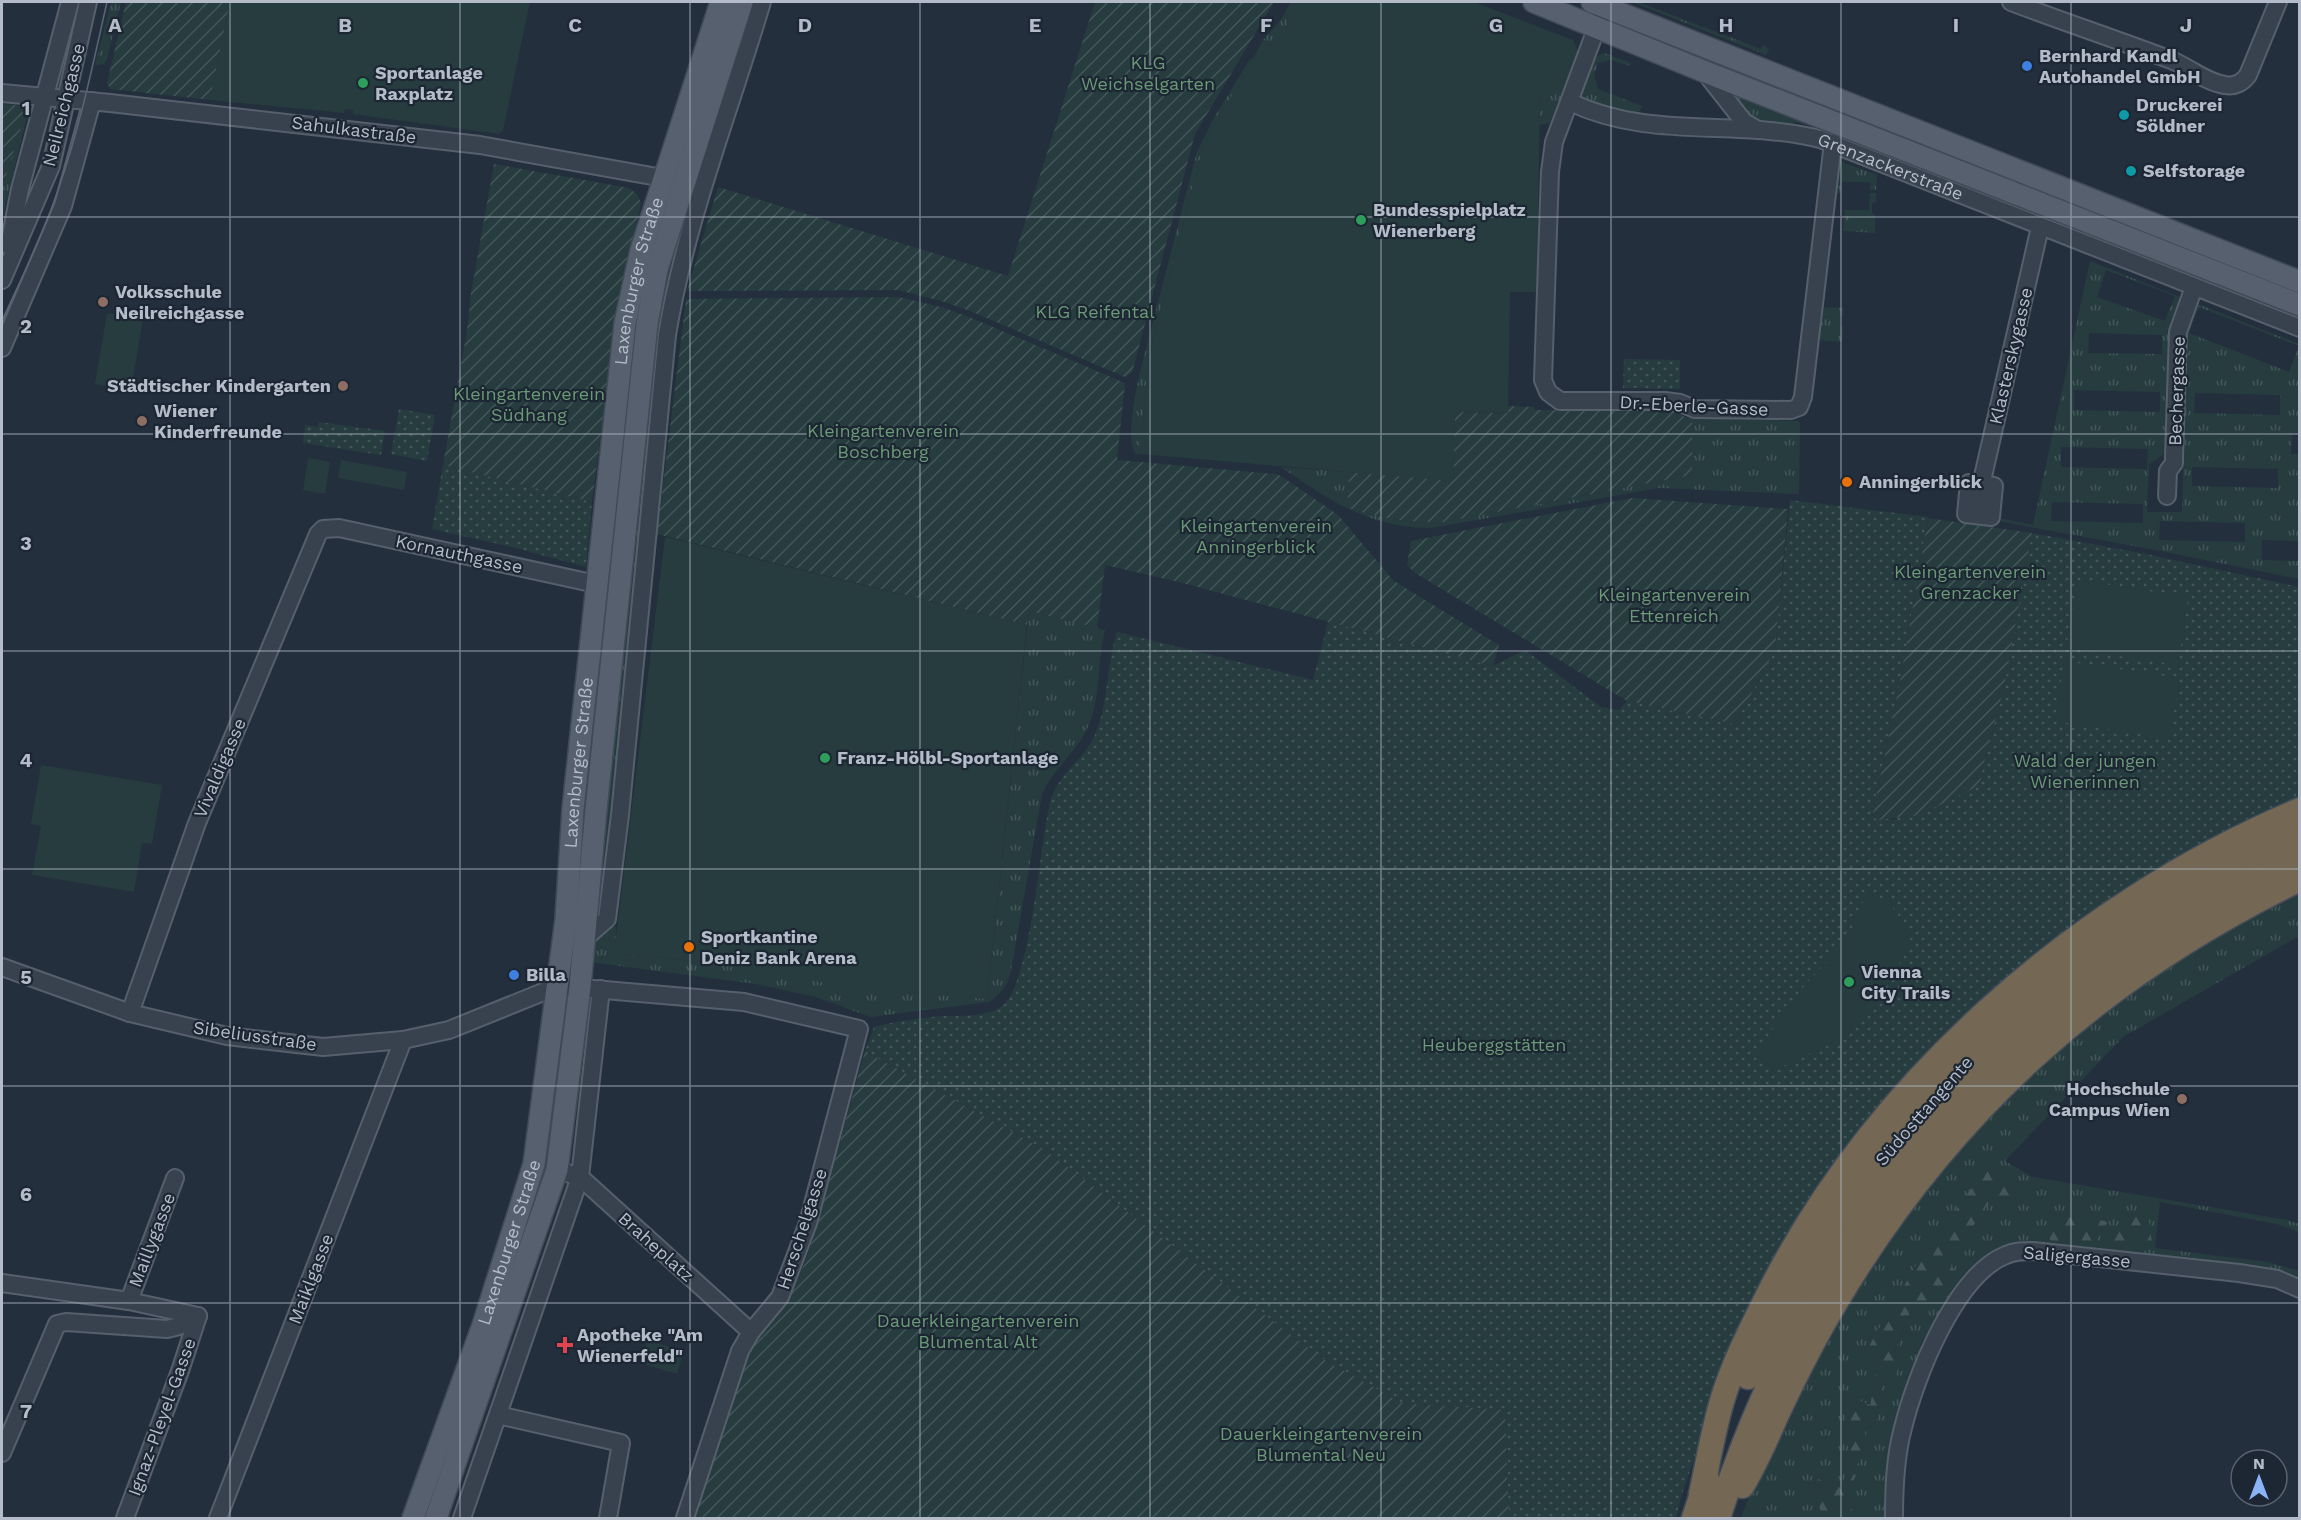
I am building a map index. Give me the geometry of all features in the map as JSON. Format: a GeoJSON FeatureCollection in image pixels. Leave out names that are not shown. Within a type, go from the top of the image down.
{"type":"FeatureCollection","features":[{"type":"Feature","properties":{"kind":"highway"},"geometry":{"type":"LineString","coordinates":[[1701,1494],[1722,1401],[1751,1330],[1778,1275],[1807,1224],[1839,1176],[1892,1110],[1963,1035],[2008,993],[2091,927],[2155,884],[2216,849],[2300,810]]}},
{"type":"Feature","properties":{"kind":"highway","name":"Südosttangente"},"geometry":{"type":"LineString","coordinates":[[1694,1518],[1719,1446],[1757,1358],[1812,1258],[1873,1168],[1943,1086],[2018,1012],[2096,949],[2177,896],[2257,852],[2300,832]]}},
{"type":"Feature","properties":{"kind":"highway","name":"Südosttangente"},"geometry":{"type":"LineString","coordinates":[[1720,1518],[1758,1410],[1803,1316],[1861,1221],[1925,1138],[1961,1097],[2001,1058],[2065,1002],[2112,966],[2188,915],[2229,891],[2300,856]]}},
{"type":"Feature","properties":{"kind":"highway"},"geometry":{"type":"LineString","coordinates":[[1720,1518],[1746,1479],[1791,1386],[1842,1292],[1897,1209],[1933,1161],[1970,1119],[2054,1037],[2135,974],[2198,932],[2300,879]]}},
{"type":"Feature","properties":{"kind":"main road","name":"Laxenburger Straße"},"geometry":{"type":"LineString","coordinates":[[413,1518],[483,1325],[534,1164],[566,919],[573,809],[625,323],[641,250],[721,2]]}},
{"type":"Feature","properties":{"kind":"main road","name":"Laxenburger Straße"},"geometry":{"type":"LineString","coordinates":[[436,1518],[557,1170],[591,988],[584,939],[647,324],[657,269],[696,180],[742,2]]}},
{"type":"Feature","properties":{"kind":"main road","name":"Grenzackerstraße"},"geometry":{"type":"LineString","coordinates":[[1534,2],[2285,306]]}},
{"type":"Feature","properties":{"kind":"main road"},"geometry":{"type":"LineString","coordinates":[[1601,3],[2300,282]]}},
{"type":"Feature","properties":{"kind":"street","name":"Neilreichgasse"},"geometry":{"type":"LineString","coordinates":[[3,277],[20,189],[70,2]]}},
{"type":"Feature","properties":{"kind":"street","name":"Neilreichgasse"},"geometry":{"type":"LineString","coordinates":[[3,277],[51,166],[88,2]]}},
{"type":"Feature","properties":{"kind":"street","name":"Laxenburger Straße"},"geometry":{"type":"LineString","coordinates":[[696,180],[746,55],[762,2]]}},
{"type":"Feature","properties":{"kind":"street"},"geometry":{"type":"LineString","coordinates":[[2012,2],[2177,63],[2210,80],[2230,86],[2244,80],[2248,75],[2278,2]]}},
{"type":"Feature","properties":{"kind":"street"},"geometry":{"type":"LineString","coordinates":[[1570,102],[1596,27],[1601,3]]}},
{"type":"Feature","properties":{"kind":"street"},"geometry":{"type":"LineString","coordinates":[[1703,71],[1744,122],[1755,129]]}},
{"type":"Feature","properties":{"kind":"street","name":"Sahulkastraße"},"geometry":{"type":"LineString","coordinates":[[2,93],[480,145],[665,180],[696,180]]}},
{"type":"Feature","properties":{"kind":"street","name":"Neilreichgasse"},"geometry":{"type":"LineString","coordinates":[[2,348],[63,206],[92,101]]}},
{"type":"Feature","properties":{"kind":"street","name":"Grenzackerstraße"},"geometry":{"type":"LineString","coordinates":[[1570,102],[1602,116],[1632,123],[1710,129],[1755,129],[1801,134],[1833,143],[2194,287],[2285,306],[2300,328]]}},
{"type":"Feature","properties":{"kind":"street","name":"Dr.-Eberle-Gasse"},"geometry":{"type":"LineString","coordinates":[[1570,102],[1554,142],[1550,172],[1545,296],[1543,380],[1548,392],[1560,401],[1665,401],[1680,403],[1695,409],[1791,410],[1799,407],[1803,398],[1833,143]]}},
{"type":"Feature","properties":{"kind":"street","name":"Klasterskygasse"},"geometry":{"type":"LineString","coordinates":[[1979,510],[1981,485],[2040,226]]}},
{"type":"Feature","properties":{"kind":"street","name":"Bechergasse"},"geometry":{"type":"LineString","coordinates":[[2167,496],[2168,471],[2174,463],[2178,332],[2194,287]]}},
{"type":"Feature","properties":{"kind":"street","name":"Kornauthgasse"},"geometry":{"type":"LineString","coordinates":[[323,529],[334,527],[596,584]]}},
{"type":"Feature","properties":{"kind":"street","name":"Vivaldigasse"},"geometry":{"type":"LineString","coordinates":[[130,1013],[197,823],[299,577],[318,534],[323,529]]}},
{"type":"Feature","properties":{"kind":"street","name":"Sibeliusstraße"},"geometry":{"type":"LineString","coordinates":[[3,972],[130,1013],[227,1036],[322,1047],[403,1040],[449,1030],[558,986],[744,1002],[860,1029]]}},
{"type":"Feature","properties":{"kind":"street","name":"Laxenburger Straße"},"geometry":{"type":"LineString","coordinates":[[462,1518],[580,1177],[591,988]]}},
{"type":"Feature","properties":{"kind":"street","name":"Herschelgasse"},"geometry":{"type":"LineString","coordinates":[[685,1518],[740,1351],[751,1332],[780,1297],[808,1223],[860,1029]]}},
{"type":"Feature","properties":{"kind":"street","name":"Maiklgasse"},"geometry":{"type":"LineString","coordinates":[[218,1518],[403,1040]]}},
{"type":"Feature","properties":{"kind":"street","name":"Braheplatz"},"geometry":{"type":"LineString","coordinates":[[557,1170],[580,1177],[751,1332]]}},
{"type":"Feature","properties":{"kind":"street","name":"Maillygasse"},"geometry":{"type":"LineString","coordinates":[[129,1301],[175,1178]]}},
{"type":"Feature","properties":{"kind":"street","name":"Saligergasse"},"geometry":{"type":"LineString","coordinates":[[1894,1518],[1896,1471],[1902,1429],[1930,1347],[1973,1282],[1992,1263],[2004,1255],[2017,1251],[2032,1251],[2239,1272],[2277,1279],[2300,1289]]}},
{"type":"Feature","properties":{"kind":"street"},"geometry":{"type":"LineString","coordinates":[[2,1283],[129,1301],[198,1316]]}},
{"type":"Feature","properties":{"kind":"street"},"geometry":{"type":"LineString","coordinates":[[2,1453],[57,1324],[66,1322],[168,1329],[198,1316]]}},
{"type":"Feature","properties":{"kind":"street","name":"Ignaz-Pleyel-Gasse"},"geometry":{"type":"LineString","coordinates":[[125,1518],[198,1316]]}},
{"type":"Feature","properties":{"kind":"street"},"geometry":{"type":"LineString","coordinates":[[498,1415],[621,1443],[608,1518]]}},
{"type":"Feature","properties":{"kind":"green space"},"geometry":{"type":"Polygon","coordinates":[[[111,2],[121,2],[107,59],[104,64],[95,65],[111,2]]]}},
{"type":"Feature","properties":{"kind":"green space"},"geometry":{"type":"Polygon","coordinates":[[[126,2],[230,2],[210,100],[110,89],[107,83],[126,2]]]}},
{"type":"Feature","properties":{"kind":"green space","name":"Sportanlage Raxplatz"},"geometry":{"type":"Polygon","coordinates":[[[230,2],[530,2],[503,131],[499,134],[353,114],[353,110],[345,109],[344,113],[210,100],[230,2]]]}},
{"type":"Feature","properties":{"kind":"green space"},"geometry":{"type":"Polygon","coordinates":[[[1095,2],[1274,2],[1195,134],[1132,373],[1125,377],[975,313],[945,302],[898,290],[687,291],[718,187],[1008,276],[1095,2]]]}},
{"type":"Feature","properties":{"kind":"green space"},"geometry":{"type":"Polygon","coordinates":[[[1291,2],[1301,2],[1274,47],[1263,40],[1280,21],[1291,2]]]}},
{"type":"Feature","properties":{"kind":"green space","name":"Bundesspielplatz Wienerberg"},"geometry":{"type":"Polygon","coordinates":[[[1301,2],[1474,2],[1573,40],[1578,51],[1562,92],[1540,92],[1537,292],[1510,292],[1508,413],[1455,412],[1453,481],[1140,454],[1149,355],[1203,147],[1263,40],[1274,47],[1301,2]]]}},
{"type":"Feature","properties":{"kind":"green space"},"geometry":{"type":"Polygon","coordinates":[[[1632,2],[1638,2],[1761,49],[1763,45],[1769,49],[1766,55],[1632,2]]]}},
{"type":"Feature","properties":{"kind":"green space"},"geometry":{"type":"Polygon","coordinates":[[[1621,26],[1687,52],[1742,69],[2299,289],[2299,298],[1620,30],[1621,26]]]}},
{"type":"Feature","properties":{"kind":"green space"},"geometry":{"type":"Polygon","coordinates":[[[1604,53],[1631,63],[1630,66],[1611,60],[1598,63],[1594,75],[1598,89],[1642,106],[1638,114],[1606,107],[1583,97],[1582,91],[1595,57],[1604,53]]]}},
{"type":"Feature","properties":{"kind":"green space"},"geometry":{"type":"Polygon","coordinates":[[[1250,59],[1253,60],[1203,147],[1149,355],[1140,454],[1136,454],[1131,439],[1131,427],[1138,380],[1197,152],[1214,118],[1250,59]]]}},
{"type":"Feature","properties":{"kind":"green space"},"geometry":{"type":"Polygon","coordinates":[[[1726,89],[2271,304],[2265,307],[1856,143],[1852,146],[1823,135],[1824,129],[1795,122],[1794,128],[1751,122],[1726,89]]]}},
{"type":"Feature","properties":{"kind":"green space"},"geometry":{"type":"Polygon","coordinates":[[[1540,92],[1562,92],[1550,123],[1539,125],[1540,92]]]}},
{"type":"Feature","properties":{"kind":"green space"},"geometry":{"type":"Polygon","coordinates":[[[2,104],[18,105],[25,115],[2,188],[2,104]]]}},
{"type":"Feature","properties":{"kind":"green space"},"geometry":{"type":"Polygon","coordinates":[[[18,105],[25,108],[27,116],[2,220],[2,188],[25,115],[18,105]]]}},
{"type":"Feature","properties":{"kind":"green space"},"geometry":{"type":"Polygon","coordinates":[[[1839,161],[1877,175],[1876,190],[1870,190],[1870,182],[1842,182],[1840,193],[1836,193],[1839,161]]]}},
{"type":"Feature","properties":{"kind":"green space","name":"Kleingartenverein Südhang"},"geometry":{"type":"Polygon","coordinates":[[[494,164],[629,188],[637,194],[641,203],[617,308],[592,502],[443,465],[494,164]]]}},
{"type":"Feature","properties":{"kind":"green space"},"geometry":{"type":"Polygon","coordinates":[[[1870,193],[1876,193],[1876,202],[1872,203],[1872,214],[1875,214],[1875,233],[1843,231],[1845,210],[1869,210],[1870,193]]]}},
{"type":"Feature","properties":{"kind":"green space"},"geometry":{"type":"Polygon","coordinates":[[[2090,261],[2180,297],[2170,331],[2166,453],[2149,464],[2147,512],[2182,512],[2187,332],[2198,304],[2299,344],[2299,346],[2299,434],[2292,434],[2291,454],[2299,454],[2299,541],[2262,540],[2262,560],[2299,561],[2299,579],[1982,518],[1993,517],[2033,525],[2090,261]],[[2106,270],[2097,297],[2165,321],[2175,296],[2106,270]],[[2199,307],[2189,333],[2289,372],[2299,346],[2199,307]],[[2089,333],[2088,353],[2162,354],[2162,335],[2089,333]],[[2074,390],[2074,410],[2160,412],[2160,392],[2074,390]],[[2195,393],[2194,413],[2280,415],[2280,395],[2195,393]],[[2061,447],[2061,467],[2147,469],[2148,449],[2061,447]],[[2192,467],[2192,486],[2278,488],[2278,469],[2192,467]],[[2052,502],[2051,521],[2143,523],[2143,504],[2052,502]],[[2160,521],[2159,540],[2245,542],[2245,523],[2160,521]]]}},
{"type":"Feature","properties":{"kind":"green space"},"geometry":{"type":"Polygon","coordinates":[[[667,267],[674,269],[601,915],[598,917],[594,914],[656,327],[667,267]]]}},
{"type":"Feature","properties":{"kind":"green space","name":"Kleingartenverein Boschberg"},"geometry":{"type":"Polygon","coordinates":[[[899,297],[945,308],[974,319],[1125,383],[1117,460],[1281,476],[1337,514],[1394,581],[1499,645],[1493,666],[1179,582],[1105,565],[1097,628],[1029,611],[1027,625],[657,534],[686,299],[899,297]]]}},
{"type":"Feature","properties":{"kind":"green space"},"geometry":{"type":"Polygon","coordinates":[[[1821,307],[1843,308],[1843,316],[1840,316],[1840,326],[1843,326],[1842,342],[1818,340],[1821,307]]]}},
{"type":"Feature","properties":{"kind":"green space"},"geometry":{"type":"Polygon","coordinates":[[[107,313],[143,319],[131,391],[95,384],[107,313]]]}},
{"type":"Feature","properties":{"kind":"green space"},"geometry":{"type":"Polygon","coordinates":[[[1624,359],[1680,360],[1680,389],[1623,388],[1624,359]]]}},
{"type":"Feature","properties":{"kind":"green space"},"geometry":{"type":"Polygon","coordinates":[[[1508,406],[1534,407],[1535,410],[1673,411],[1692,418],[1692,475],[1444,522],[1394,519],[1347,508],[1349,472],[1453,480],[1455,412],[1507,413],[1508,406]]]}},
{"type":"Feature","properties":{"kind":"green space"},"geometry":{"type":"Polygon","coordinates":[[[399,409],[435,415],[427,461],[391,454],[399,409]]]}},
{"type":"Feature","properties":{"kind":"green space"},"geometry":{"type":"Polygon","coordinates":[[[1692,418],[1798,421],[1800,423],[1799,493],[1797,494],[1659,488],[1431,528],[1389,523],[1348,508],[1395,519],[1444,522],[1692,475],[1692,418]]]}},
{"type":"Feature","properties":{"kind":"green space"},"geometry":{"type":"Polygon","coordinates":[[[319,422],[385,431],[381,455],[303,443],[305,425],[318,427],[319,422]]]}},
{"type":"Feature","properties":{"kind":"green space"},"geometry":{"type":"Polygon","coordinates":[[[308,458],[330,462],[325,494],[303,490],[308,458]]]}},
{"type":"Feature","properties":{"kind":"green space"},"geometry":{"type":"Polygon","coordinates":[[[341,460],[407,472],[404,490],[338,478],[341,460]]]}},
{"type":"Feature","properties":{"kind":"green space"},"geometry":{"type":"Polygon","coordinates":[[[443,465],[592,502],[586,567],[432,529],[443,465]]]}},
{"type":"Feature","properties":{"kind":"green space"},"geometry":{"type":"Polygon","coordinates":[[[1281,467],[1349,472],[1347,508],[1333,501],[1281,467]]]}},
{"type":"Feature","properties":{"kind":"green space","name":"Kleingartenverein Ettenreich"},"geometry":{"type":"Polygon","coordinates":[[[1632,498],[1788,509],[1775,650],[1735,724],[1627,701],[1415,573],[1407,565],[1411,541],[1632,498]]]}},
{"type":"Feature","properties":{"kind":"green space","name":"Heuberggstätten"},"geometry":{"type":"Polygon","coordinates":[[[1790,500],[1928,517],[1900,681],[1872,816],[1893,820],[1980,785],[2004,687],[2032,533],[2146,554],[2299,587],[2299,801],[1986,1001],[1712,1406],[1676,1518],[1509,1518],[1505,1410],[1402,1403],[1326,1361],[1045,1150],[865,1051],[874,1027],[940,1016],[969,1016],[987,1013],[1003,1005],[1013,991],[1028,942],[1050,803],[1058,784],[1095,735],[1103,710],[1117,632],[1313,680],[1328,622],[1493,666],[1525,650],[1601,707],[1619,710],[1627,701],[1735,724],[1775,650],[1790,500]]]}},
{"type":"Feature","properties":{"kind":"green space","name":"Kleingartenverein Grenzacker"},"geometry":{"type":"Polygon","coordinates":[[[1928,518],[2032,533],[2004,687],[1980,785],[1920,815],[1878,820],[1872,817],[1900,681],[1928,518]]]}},
{"type":"Feature","properties":{"kind":"green space","name":"Franz-Hölbl-Sportanlage"},"geometry":{"type":"Polygon","coordinates":[[[665,537],[1027,625],[987,999],[856,988],[713,963],[614,953],[665,537]]]}},
{"type":"Feature","properties":{"kind":"green space"},"geometry":{"type":"Polygon","coordinates":[[[2077,580],[2188,597],[2178,665],[2066,648],[2077,580]]]}},
{"type":"Feature","properties":{"kind":"green space"},"geometry":{"type":"Polygon","coordinates":[[[1029,611],[1105,630],[1096,700],[1090,722],[1080,741],[1053,775],[1042,794],[1011,971],[1008,981],[994,999],[989,1002],[870,1017],[816,997],[756,984],[590,962],[591,943],[609,927],[616,927],[615,953],[713,963],[987,999],[1029,611]]]}},
{"type":"Feature","properties":{"kind":"green space"},"geometry":{"type":"Polygon","coordinates":[[[2064,661],[2179,678],[2170,739],[2055,721],[2064,661]]]}},
{"type":"Feature","properties":{"kind":"green space"},"geometry":{"type":"Polygon","coordinates":[[[41,765],[162,785],[152,844],[142,843],[134,892],[32,875],[41,826],[31,824],[41,765]]]}},
{"type":"Feature","properties":{"kind":"green space"},"geometry":{"type":"Polygon","coordinates":[[[2299,887],[2299,936],[2123,1037],[2005,1161],[2033,1177],[2287,1220],[2299,1224],[2299,1232],[2277,1224],[2160,1202],[2155,1248],[2268,1262],[2299,1271],[2299,1281],[2026,1244],[2002,1246],[1984,1258],[1967,1275],[1941,1310],[1922,1342],[1891,1447],[1886,1478],[1886,1518],[1853,1518],[1849,1491],[1856,1475],[1836,1489],[1815,1477],[1814,1492],[1823,1518],[1741,1518],[1759,1471],[1852,1283],[1966,1134],[2121,993],[2299,887]],[[1990,1164],[1921,1257],[1869,1346],[1877,1371],[1858,1464],[1866,1429],[1876,1422],[1880,1390],[1910,1312],[1933,1300],[1955,1271],[1948,1262],[1990,1200],[2002,1212],[2007,1172],[1990,1164]]]}},
{"type":"Feature","properties":{"kind":"green space","name":"Vienna City Trails"},"geometry":{"type":"Polygon","coordinates":[[[1869,894],[1887,900],[1912,935],[1893,978],[1844,1037],[1775,1070],[1758,1056],[1773,1028],[1804,986],[1847,941],[1861,905],[1869,894]]]}},
{"type":"Feature","properties":{"kind":"green space","name":"Dauerkleingartenverein Blumental Alt"},"geometry":{"type":"Polygon","coordinates":[[[865,1051],[1045,1150],[1326,1361],[1402,1403],[1505,1410],[1509,1518],[695,1518],[749,1351],[783,1305],[803,1267],[814,1236],[865,1051]]]}},
{"type":"Feature","properties":{"kind":"green space"},"geometry":{"type":"Polygon","coordinates":[[[1990,1163],[2008,1172],[2012,1193],[2002,1212],[1990,1201],[1949,1262],[1955,1271],[1933,1300],[1910,1312],[1894,1352],[1899,1363],[1896,1376],[1885,1377],[1880,1390],[1876,1422],[1866,1429],[1858,1464],[1849,1460],[1846,1418],[1851,1397],[1870,1405],[1877,1371],[1869,1346],[1921,1257],[1990,1163]]]}},
{"type":"Feature","properties":{"kind":"green space"},"geometry":{"type":"Polygon","coordinates":[[[2066,1211],[2108,1222],[2095,1243],[2051,1241],[2043,1229],[2066,1211]]]}},
{"type":"Feature","properties":{"kind":"green space"},"geometry":{"type":"Polygon","coordinates":[[[2148,1213],[2152,1243],[2135,1246],[2105,1240],[2127,1219],[2148,1213]]]}},
{"type":"Feature","properties":{"kind":"green space"},"geometry":{"type":"Polygon","coordinates":[[[647,1340],[684,1351],[677,1374],[640,1363],[647,1340]]]}},
{"type":"Feature","properties":{"kind":"green space"},"geometry":{"type":"Polygon","coordinates":[[[1850,1472],[1856,1475],[1849,1491],[1853,1518],[1823,1518],[1814,1492],[1815,1477],[1836,1489],[1850,1472]]]}},
{"type":"Feature","properties":{"kind":"tram line"},"geometry":{"type":"LineString","coordinates":[[2,321],[40,238],[67,164],[86,95],[107,2]]}},
{"type":"Feature","properties":{"kind":"place","name":"Bernhard Kandl Autohandel GmbH"},"geometry":{"type":"Point","coordinates":[2027,66]}},
{"type":"Feature","properties":{"kind":"place","name":"Sportanlage Raxplatz"},"geometry":{"type":"Point","coordinates":[363,83]}},
{"type":"Feature","properties":{"kind":"place","name":"Druckerei Söldner"},"geometry":{"type":"Point","coordinates":[2124,115]}},
{"type":"Feature","properties":{"kind":"place","name":"Selfstorage"},"geometry":{"type":"Point","coordinates":[2131,171]}},
{"type":"Feature","properties":{"kind":"place","name":"Bundesspielplatz Wienerberg"},"geometry":{"type":"Point","coordinates":[1361,220]}},
{"type":"Feature","properties":{"kind":"place","name":"Volksschule Neilreichgasse"},"geometry":{"type":"Point","coordinates":[103,302]}},
{"type":"Feature","properties":{"kind":"place","name":"Städtischer Kindergarten"},"geometry":{"type":"Point","coordinates":[343,386]}},
{"type":"Feature","properties":{"kind":"place","name":"Wiener Kinderfreunde"},"geometry":{"type":"Point","coordinates":[142,421]}},
{"type":"Feature","properties":{"kind":"place","name":"Anningerblick"},"geometry":{"type":"Point","coordinates":[1847,482]}},
{"type":"Feature","properties":{"kind":"place","name":"Franz-Hölbl-Sportanlage"},"geometry":{"type":"Point","coordinates":[825,758]}},
{"type":"Feature","properties":{"kind":"place","name":"Sportkantine Deniz Bank Arena"},"geometry":{"type":"Point","coordinates":[689,947]}},
{"type":"Feature","properties":{"kind":"place","name":"Billa"},"geometry":{"type":"Point","coordinates":[514,975]}},
{"type":"Feature","properties":{"kind":"place","name":"Vienna City Trails"},"geometry":{"type":"Point","coordinates":[1849,982]}},
{"type":"Feature","properties":{"kind":"place","name":"Hochschule Campus Wien"},"geometry":{"type":"Point","coordinates":[2182,1099]}},
{"type":"Feature","properties":{"kind":"place","name":"Apotheke \"Am Wienerfeld\""},"geometry":{"type":"Point","coordinates":[565,1345]}},
{"type":"Feature","properties":{"kind":"park label","name":"KLG Weichselgarten"},"geometry":{"type":"Point","coordinates":[1148,73]}},
{"type":"Feature","properties":{"kind":"park label","name":"KLG Reifental"},"geometry":{"type":"Point","coordinates":[1095,312]}},
{"type":"Feature","properties":{"kind":"park label","name":"Kleingartenverein Anningerblick"},"geometry":{"type":"Point","coordinates":[1256,536]}},
{"type":"Feature","properties":{"kind":"park label","name":"Wald der jungen Wienerinnen"},"geometry":{"type":"Point","coordinates":[2085,771]}},
{"type":"Feature","properties":{"kind":"park label","name":"Dauerkleingartenverein Blumental Neu"},"geometry":{"type":"Point","coordinates":[1321,1444]}}]}
